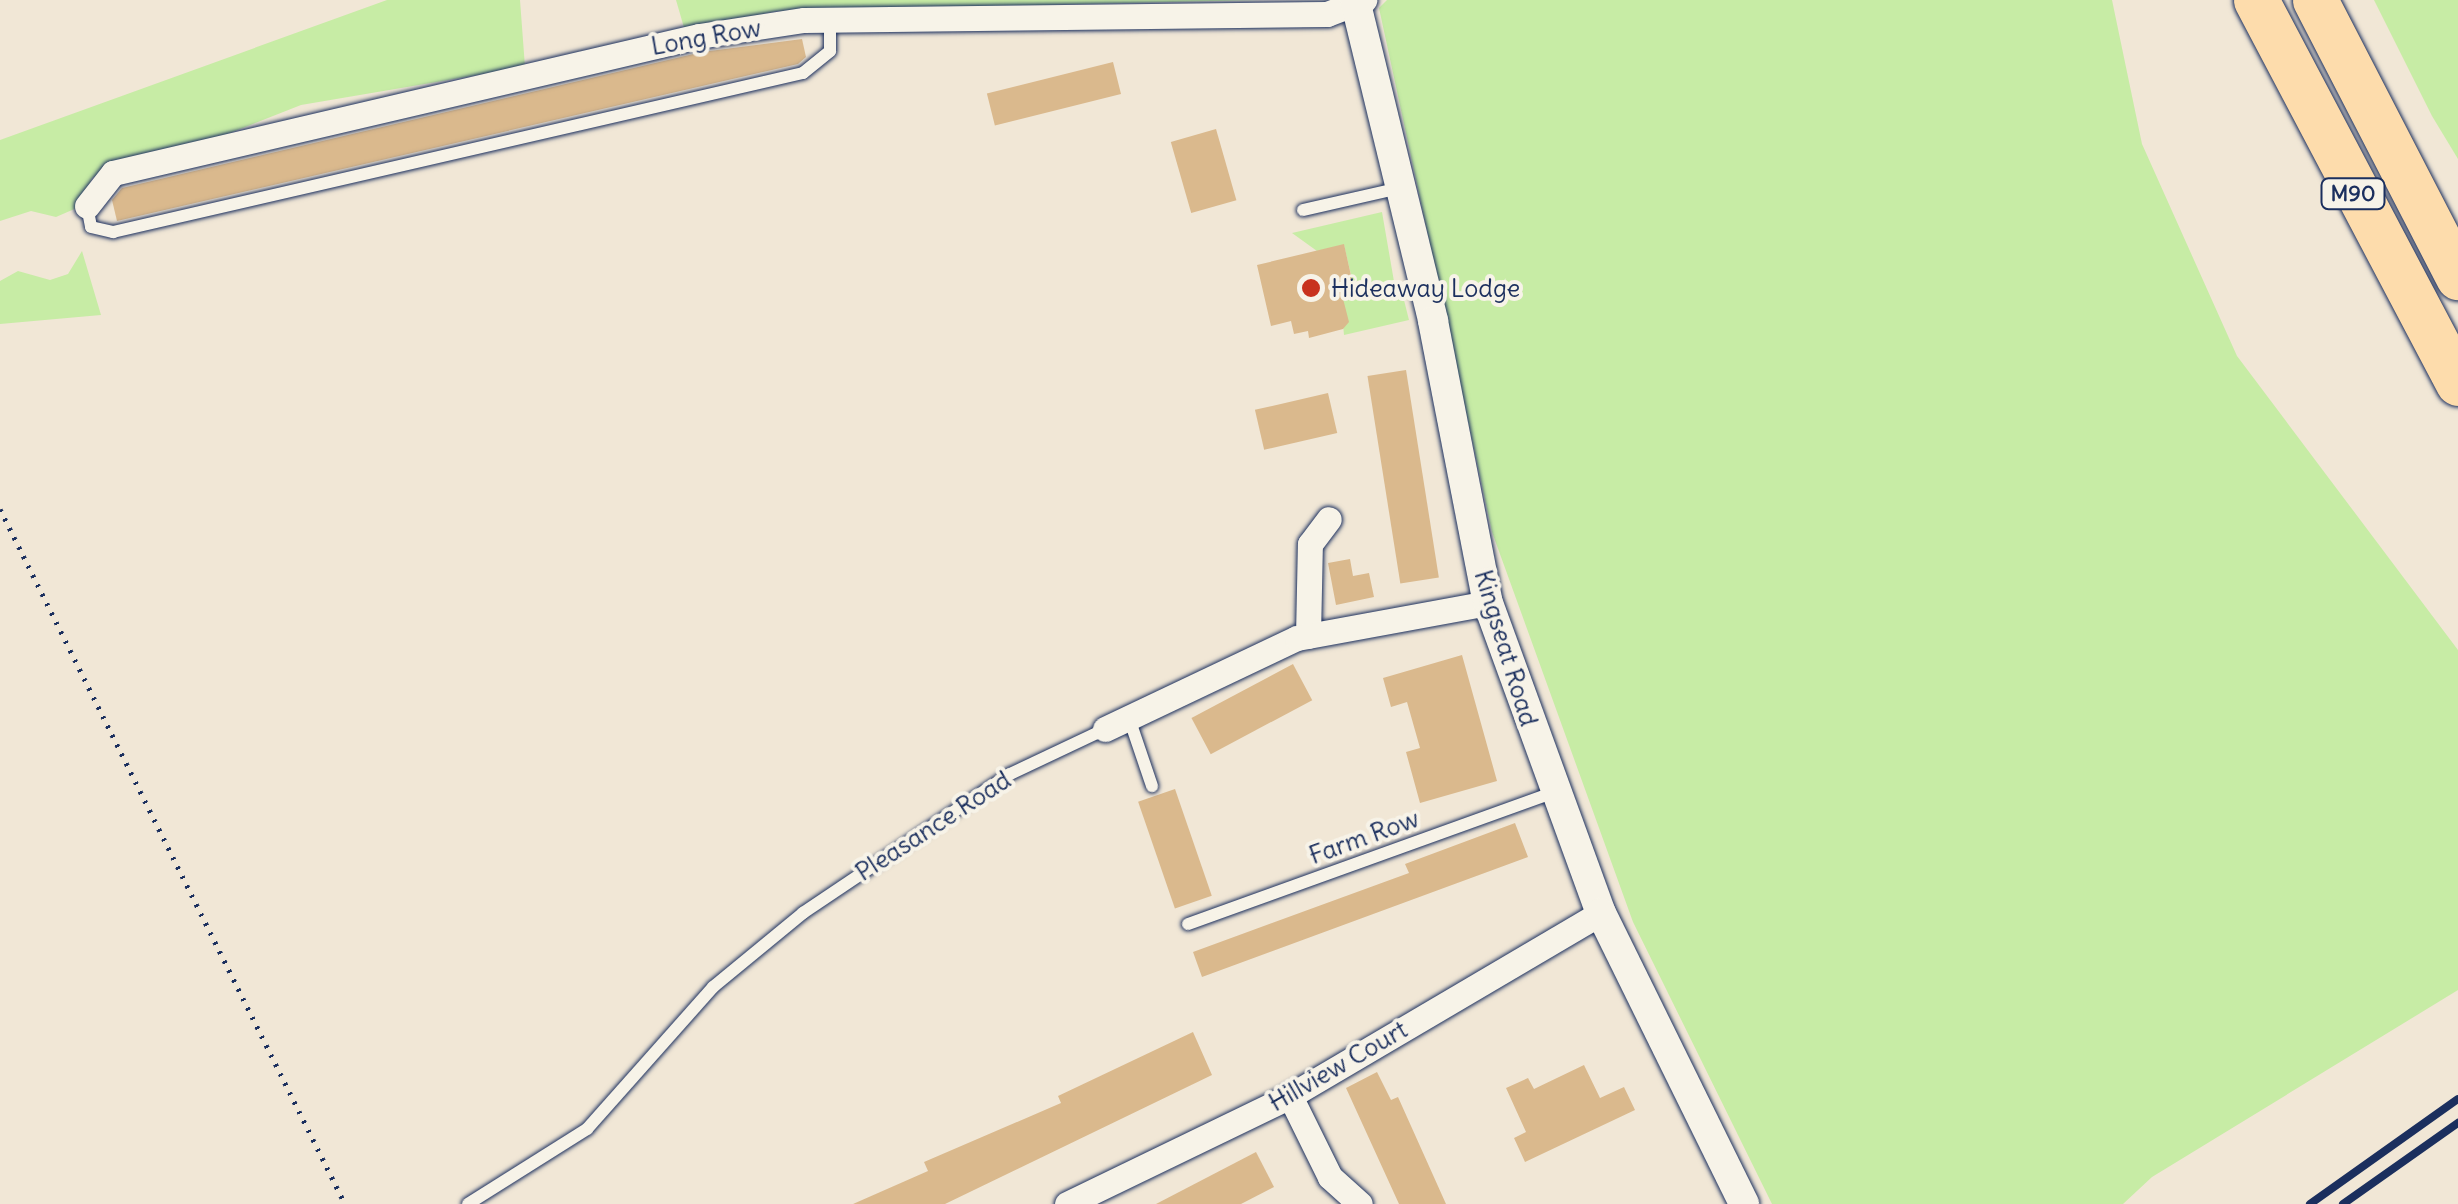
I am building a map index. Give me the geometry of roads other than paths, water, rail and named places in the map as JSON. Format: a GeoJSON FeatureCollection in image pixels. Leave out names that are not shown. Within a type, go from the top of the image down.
{"type":"FeatureCollection","features":[{"type":"Feature","properties":{"kind":"highway","name":"M90"},"geometry":{"type":"LineString","coordinates":[[2256,0],[2458,383]]}},
{"type":"Feature","properties":{"kind":"highway","name":"M90"},"geometry":{"type":"LineString","coordinates":[[2315,0],[2458,278]]}},
{"type":"Feature","properties":{"kind":"street","name":"Long Row"},"geometry":{"type":"LineString","coordinates":[[87,206],[112,173],[307,122],[699,36],[830,20],[1254,17],[1358,2]]}},
{"type":"Feature","properties":{"kind":"street","name":"Kingseat Road"},"geometry":{"type":"LineString","coordinates":[[1358,2],[1403,187],[1488,604],[1600,913],[1744,1204]]}},
{"type":"Feature","properties":{"kind":"street"},"geometry":{"type":"LineString","coordinates":[[1308,636],[1310,544],[1329,520]]}},
{"type":"Feature","properties":{"kind":"street","name":"Pleasance Road"},"geometry":{"type":"LineString","coordinates":[[1106,729],[1308,636],[1488,604]]}},
{"type":"Feature","properties":{"kind":"street","name":"Hillview Court"},"geometry":{"type":"LineString","coordinates":[[1067,1204],[1290,1096],[1600,913]]}},
{"type":"Feature","properties":{"kind":"street"},"geometry":{"type":"LineString","coordinates":[[1290,1096],[1330,1178],[1349,1200]]}},
{"type":"Feature","properties":{"kind":"lane"},"geometry":{"type":"LineString","coordinates":[[87,206],[90,227],[114,232],[803,73],[830,51],[830,20]]}},
{"type":"Feature","properties":{"kind":"lane"},"geometry":{"type":"LineString","coordinates":[[1304,210],[1403,187]]}},
{"type":"Feature","properties":{"kind":"lane"},"geometry":{"type":"LineString","coordinates":[[1130,718],[1152,786]]}},
{"type":"Feature","properties":{"kind":"lane","name":"Pleasance Road"},"geometry":{"type":"LineString","coordinates":[[468,1204],[587,1129],[714,986],[802,913],[1010,774],[1106,729]]}},
{"type":"Feature","properties":{"kind":"lane","name":"Farm Row"},"geometry":{"type":"LineString","coordinates":[[1188,924],[1555,792]]}},
{"type":"Feature","properties":{"kind":"railway"},"geometry":{"type":"LineString","coordinates":[[2310,1204],[2458,1099]]}},
{"type":"Feature","properties":{"kind":"railway"},"geometry":{"type":"LineString","coordinates":[[2343,1204],[2458,1123]]}},
{"type":"Feature","properties":{"kind":"place","name":"Hideaway Lodge"},"geometry":{"type":"Point","coordinates":[1311,288]}}]}
